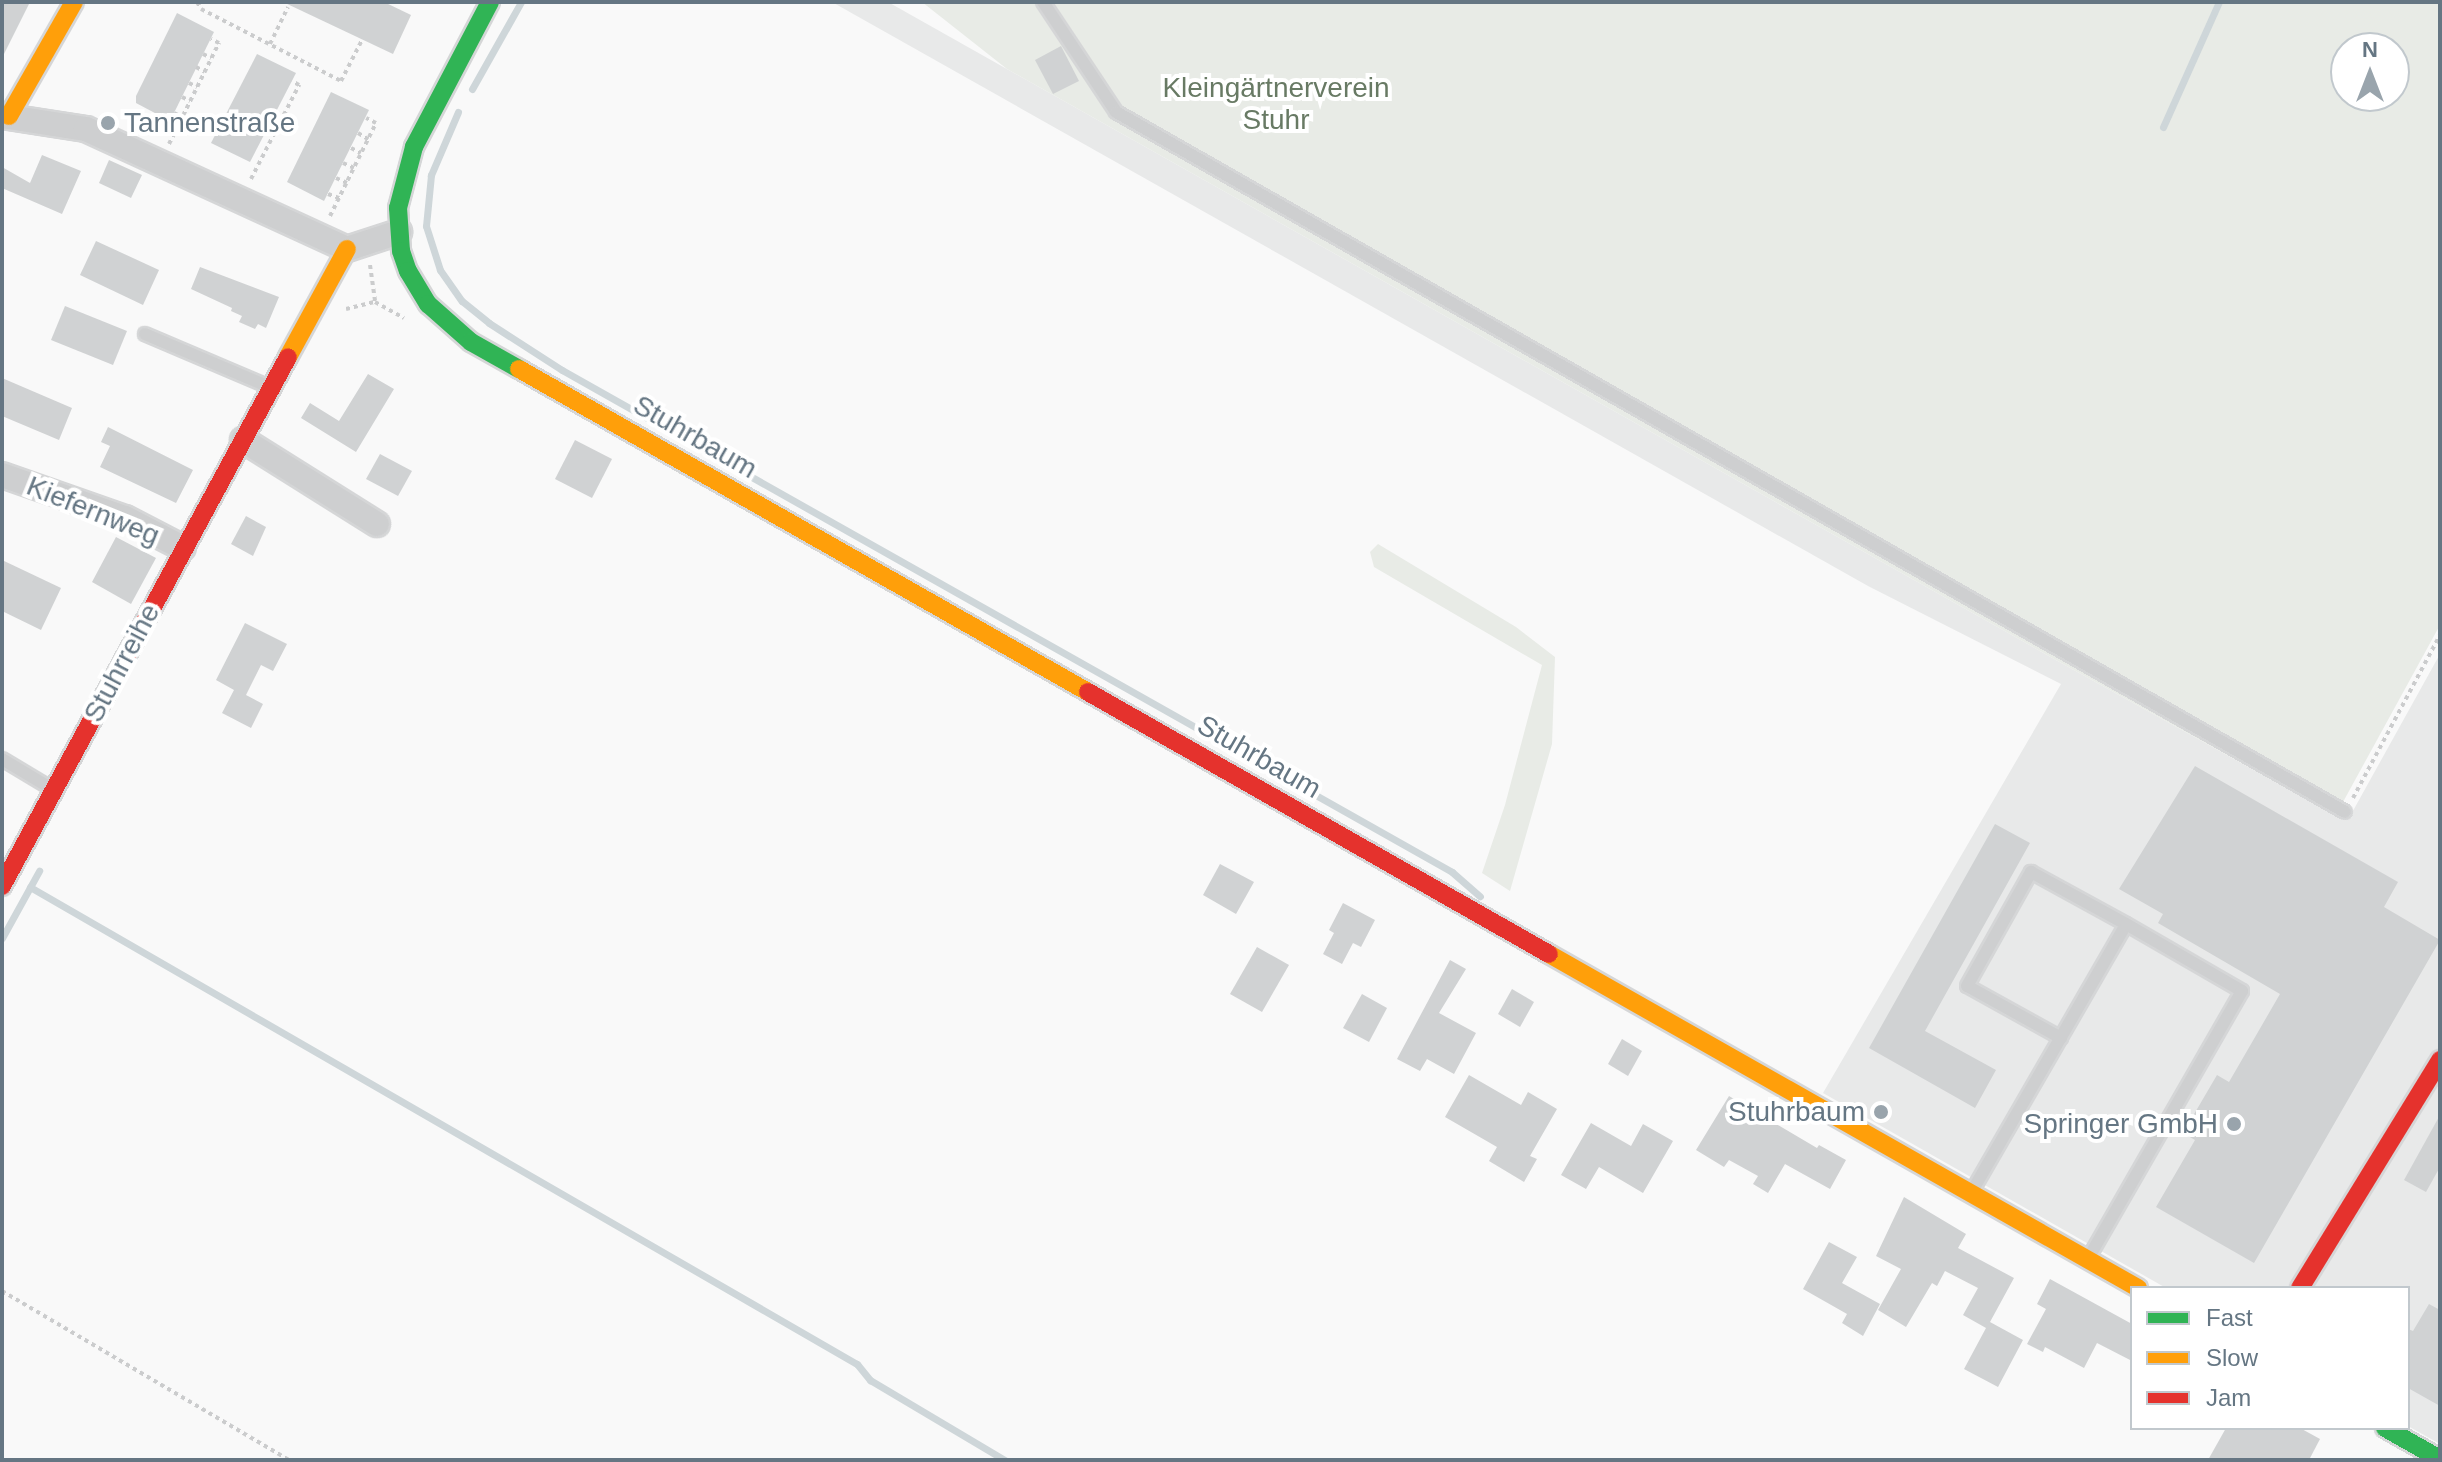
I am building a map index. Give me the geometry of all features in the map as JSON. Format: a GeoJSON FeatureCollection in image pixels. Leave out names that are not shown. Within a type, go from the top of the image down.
{"type":"FeatureCollection","features":[{"type":"Feature","properties":{"kind":"street"},"geometry":{"type":"LineString","coordinates":[[74,2],[6,116],[86,129],[320,236],[357,245],[399,232]]}},
{"type":"Feature","properties":{"kind":"street","name":"Stuhrbaum"},"geometry":{"type":"LineString","coordinates":[[490,2],[414,147],[403,179],[399,232],[408,271],[428,304],[471,342],[2135,1286]]}},
{"type":"Feature","properties":{"kind":"street","name":"Stuhrreihe"},"geometry":{"type":"LineString","coordinates":[[2,886],[309,318],[357,245]]}},
{"type":"Feature","properties":{"kind":"street"},"geometry":{"type":"LineString","coordinates":[[243,440],[377,524]]}},
{"type":"Feature","properties":{"kind":"street","name":"Kiefernweg"},"geometry":{"type":"LineString","coordinates":[[2,475],[125,518],[183,548]]}},
{"type":"Feature","properties":{"kind":"street"},"geometry":{"type":"LineString","coordinates":[[2301,1286],[2440,1060]]}},
{"type":"Feature","properties":{"kind":"street"},"geometry":{"type":"LineString","coordinates":[[2389,1430],[2440,1459]]}},
{"type":"Feature","properties":{"kind":"lane"},"geometry":{"type":"LineString","coordinates":[[1043,2],[1116,112],[2345,812]]}},
{"type":"Feature","properties":{"kind":"lane"},"geometry":{"type":"LineString","coordinates":[[145,334],[272,388]]}},
{"type":"Feature","properties":{"kind":"lane"},"geometry":{"type":"LineString","coordinates":[[2,759],[55,790]]}},
{"type":"Feature","properties":{"kind":"lane"},"geometry":{"type":"LineString","coordinates":[[2061,1038],[1967,986],[2031,872],[2242,991],[2088,1259]]}},
{"type":"Feature","properties":{"kind":"lane"},"geometry":{"type":"LineString","coordinates":[[1971,1193],[2126,924]]}},
{"type":"Feature","properties":{"kind":"path"},"geometry":{"type":"LineString","coordinates":[[197,2],[201,9],[341,81],[362,40]]}},
{"type":"Feature","properties":{"kind":"path"},"geometry":{"type":"LineString","coordinates":[[201,9],[205,2]]}},
{"type":"Feature","properties":{"kind":"path"},"geometry":{"type":"LineString","coordinates":[[270,44],[288,7]]}},
{"type":"Feature","properties":{"kind":"path"},"geometry":{"type":"LineString","coordinates":[[160,161],[219,43],[211,39]]}},
{"type":"Feature","properties":{"kind":"path"},"geometry":{"type":"LineString","coordinates":[[203,54],[211,58]]}},
{"type":"Feature","properties":{"kind":"path"},"geometry":{"type":"LineString","coordinates":[[196,67],[205,72]]}},
{"type":"Feature","properties":{"kind":"path"},"geometry":{"type":"LineString","coordinates":[[241,199],[299,85],[292,81]]}},
{"type":"Feature","properties":{"kind":"path"},"geometry":{"type":"LineString","coordinates":[[189,83],[197,87]]}},
{"type":"Feature","properties":{"kind":"path"},"geometry":{"type":"LineString","coordinates":[[284,96],[291,99]]}},
{"type":"Feature","properties":{"kind":"path"},"geometry":{"type":"LineString","coordinates":[[182,97],[190,101]]}},
{"type":"Feature","properties":{"kind":"path"},"geometry":{"type":"LineString","coordinates":[[277,110],[284,114]]}},
{"type":"Feature","properties":{"kind":"path"},"geometry":{"type":"LineString","coordinates":[[174,113],[182,117]]}},
{"type":"Feature","properties":{"kind":"path"},"geometry":{"type":"LineString","coordinates":[[320,236],[376,123],[366,118]]}},
{"type":"Feature","properties":{"kind":"path"},"geometry":{"type":"LineString","coordinates":[[269,125],[276,129]]}},
{"type":"Feature","properties":{"kind":"path"},"geometry":{"type":"LineString","coordinates":[[358,133],[368,139]]}},
{"type":"Feature","properties":{"kind":"path"},"geometry":{"type":"LineString","coordinates":[[262,140],[269,143]]}},
{"type":"Feature","properties":{"kind":"path"},"geometry":{"type":"LineString","coordinates":[[351,148],[361,153]]}},
{"type":"Feature","properties":{"kind":"path"},"geometry":{"type":"LineString","coordinates":[[254,155],[261,158]]}},
{"type":"Feature","properties":{"kind":"path"},"geometry":{"type":"LineString","coordinates":[[343,163],[354,168]]}},
{"type":"Feature","properties":{"kind":"path"},"geometry":{"type":"LineString","coordinates":[[336,178],[347,183]]}},
{"type":"Feature","properties":{"kind":"path"},"geometry":{"type":"LineString","coordinates":[[328,194],[339,198]]}},
{"type":"Feature","properties":{"kind":"path"},"geometry":{"type":"LineString","coordinates":[[357,245],[375,302],[414,324]]}},
{"type":"Feature","properties":{"kind":"path"},"geometry":{"type":"LineString","coordinates":[[309,318],[375,302]]}},
{"type":"Feature","properties":{"kind":"path"},"geometry":{"type":"LineString","coordinates":[[2345,812],[2440,635]]}},
{"type":"Feature","properties":{"kind":"path"},"geometry":{"type":"LineString","coordinates":[[2,1291],[289,1460]]}},
{"type":"Feature","properties":{"kind":"shaded area"},"geometry":{"type":"Polygon","coordinates":[[[832,2],[888,2],[2072,669],[2299,795],[2349,818],[2440,654],[2440,1444],[2410,1427],[2410,1286],[2162,1286],[1823,1093],[2061,684],[1868,586],[832,2]]]}},
{"type":"Feature","properties":{"kind":"green space","name":"Kleingärtnerverein Stuhr"},"geometry":{"type":"Polygon","coordinates":[[[922,2],[2440,2],[2440,625],[2337,813],[2072,669],[1007,69],[922,2]]]}},
{"type":"Feature","properties":{"kind":"green space"},"geometry":{"type":"Polygon","coordinates":[[[1378,544],[1516,627],[1555,657],[1552,744],[1510,891],[1482,873],[1505,805],[1542,665],[1374,567],[1370,552],[1378,544]]]}},
{"type":"Feature","properties":{"kind":"building"},"geometry":{"type":"Polygon","coordinates":[[[2,2],[30,2],[2,58],[2,2]]]}},
{"type":"Feature","properties":{"kind":"building"},"geometry":{"type":"Polygon","coordinates":[[[283,2],[384,2],[411,15],[393,54],[283,2]]]}},
{"type":"Feature","properties":{"kind":"building"},"geometry":{"type":"Polygon","coordinates":[[[177,13],[214,32],[170,121],[136,103],[136,96],[177,13]]]}},
{"type":"Feature","properties":{"kind":"building"},"geometry":{"type":"Polygon","coordinates":[[[1061,46],[1079,81],[1053,94],[1035,60],[1061,46]]]}},
{"type":"Feature","properties":{"kind":"building"},"geometry":{"type":"Polygon","coordinates":[[[257,54],[296,73],[250,162],[211,143],[257,54]]]}},
{"type":"Feature","properties":{"kind":"building"},"geometry":{"type":"Polygon","coordinates":[[[331,92],[369,110],[324,201],[287,182],[331,92]]]}},
{"type":"Feature","properties":{"kind":"building"},"geometry":{"type":"Polygon","coordinates":[[[42,155],[81,171],[62,214],[2,188],[2,167],[30,183],[42,155]]]}},
{"type":"Feature","properties":{"kind":"building"},"geometry":{"type":"Polygon","coordinates":[[[109,160],[142,175],[131,198],[99,183],[109,160]]]}},
{"type":"Feature","properties":{"kind":"building"},"geometry":{"type":"Polygon","coordinates":[[[96,241],[159,270],[143,305],[80,275],[96,241]]]}},
{"type":"Feature","properties":{"kind":"building"},"geometry":{"type":"Polygon","coordinates":[[[200,267],[279,297],[266,328],[258,324],[255,329],[239,322],[242,316],[231,311],[232,308],[191,289],[200,267]]]}},
{"type":"Feature","properties":{"kind":"building"},"geometry":{"type":"Polygon","coordinates":[[[65,306],[127,331],[113,365],[51,340],[65,306]]]}},
{"type":"Feature","properties":{"kind":"building"},"geometry":{"type":"Polygon","coordinates":[[[368,374],[394,389],[356,452],[301,418],[310,403],[339,421],[368,374]]]}},
{"type":"Feature","properties":{"kind":"building"},"geometry":{"type":"Polygon","coordinates":[[[2,378],[72,408],[59,440],[2,416],[2,378]]]}},
{"type":"Feature","properties":{"kind":"building"},"geometry":{"type":"Polygon","coordinates":[[[108,427],[193,470],[176,503],[100,467],[110,446],[101,442],[108,427]]]}},
{"type":"Feature","properties":{"kind":"building"},"geometry":{"type":"Polygon","coordinates":[[[575,440],[612,459],[592,498],[555,479],[575,440]]]}},
{"type":"Feature","properties":{"kind":"building"},"geometry":{"type":"Polygon","coordinates":[[[380,454],[412,471],[398,496],[366,479],[380,454]]]}},
{"type":"Feature","properties":{"kind":"building"},"geometry":{"type":"Polygon","coordinates":[[[246,516],[266,527],[253,556],[231,544],[246,516]]]}},
{"type":"Feature","properties":{"kind":"building"},"geometry":{"type":"Polygon","coordinates":[[[116,537],[156,558],[131,604],[92,582],[116,537]]]}},
{"type":"Feature","properties":{"kind":"building"},"geometry":{"type":"Polygon","coordinates":[[[2,560],[61,588],[41,630],[2,611],[2,560]]]}},
{"type":"Feature","properties":{"kind":"building"},"geometry":{"type":"Polygon","coordinates":[[[245,623],[287,644],[273,671],[261,665],[246,695],[263,704],[251,728],[222,713],[234,690],[216,680],[245,623]]]}},
{"type":"Feature","properties":{"kind":"building"},"geometry":{"type":"Polygon","coordinates":[[[2195,766],[2398,882],[2384,907],[2440,940],[2254,1263],[2156,1207],[2195,1140],[2183,1133],[2217,1075],[2229,1082],[2280,994],[2158,923],[2163,914],[2119,889],[2195,766]]]}},
{"type":"Feature","properties":{"kind":"building"},"geometry":{"type":"Polygon","coordinates":[[[1995,824],[2030,843],[1925,1031],[1996,1070],[1975,1108],[1869,1048],[1995,824]]]}},
{"type":"Feature","properties":{"kind":"building"},"geometry":{"type":"Polygon","coordinates":[[[1220,864],[1254,882],[1236,914],[1203,895],[1220,864]]]}},
{"type":"Feature","properties":{"kind":"building"},"geometry":{"type":"Polygon","coordinates":[[[1343,903],[1375,920],[1361,947],[1353,943],[1342,964],[1323,954],[1334,933],[1329,930],[1343,903]]]}},
{"type":"Feature","properties":{"kind":"building"},"geometry":{"type":"Polygon","coordinates":[[[1257,947],[1289,965],[1262,1012],[1230,994],[1257,947]]]}},
{"type":"Feature","properties":{"kind":"building"},"geometry":{"type":"Polygon","coordinates":[[[1450,960],[1466,969],[1439,1013],[1476,1033],[1454,1074],[1427,1059],[1420,1071],[1397,1059],[1450,960]]]}},
{"type":"Feature","properties":{"kind":"building"},"geometry":{"type":"Polygon","coordinates":[[[1512,989],[1534,1002],[1520,1027],[1498,1014],[1512,989]]]}},
{"type":"Feature","properties":{"kind":"building"},"geometry":{"type":"Polygon","coordinates":[[[1362,994],[1387,1008],[1369,1042],[1343,1028],[1362,994]]]}},
{"type":"Feature","properties":{"kind":"building"},"geometry":{"type":"Polygon","coordinates":[[[1622,1039],[1642,1051],[1628,1076],[1608,1064],[1622,1039]]]}},
{"type":"Feature","properties":{"kind":"building"},"geometry":{"type":"Polygon","coordinates":[[[1469,1075],[1521,1105],[1528,1092],[1557,1109],[1530,1156],[1537,1159],[1524,1182],[1489,1161],[1497,1147],[1445,1117],[1469,1075]]]}},
{"type":"Feature","properties":{"kind":"building"},"geometry":{"type":"Polygon","coordinates":[[[1729,1096],[1817,1148],[1819,1145],[1846,1160],[1830,1189],[1785,1164],[1768,1193],[1753,1184],[1758,1176],[1729,1160],[1724,1167],[1696,1150],[1729,1096]]]}},
{"type":"Feature","properties":{"kind":"building"},"geometry":{"type":"Polygon","coordinates":[[[2440,1115],[2440,1167],[2426,1192],[2404,1180],[2440,1115]]]}},
{"type":"Feature","properties":{"kind":"building"},"geometry":{"type":"Polygon","coordinates":[[[1591,1123],[1631,1146],[1643,1124],[1673,1141],[1643,1193],[1599,1167],[1586,1189],[1561,1175],[1591,1123]]]}},
{"type":"Feature","properties":{"kind":"building"},"geometry":{"type":"Polygon","coordinates":[[[1904,1197],[1966,1234],[1958,1248],[2014,1278],[1990,1322],[2023,1340],[1998,1387],[1964,1369],[1986,1328],[1963,1315],[1978,1288],[1945,1271],[1937,1286],[1932,1283],[1906,1327],[1878,1310],[1901,1269],[1876,1256],[1904,1197]]]}},
{"type":"Feature","properties":{"kind":"building"},"geometry":{"type":"Polygon","coordinates":[[[1829,1242],[1857,1257],[1842,1283],[1880,1304],[1863,1336],[1842,1323],[1847,1314],[1803,1289],[1829,1242]]]}},
{"type":"Feature","properties":{"kind":"building"},"geometry":{"type":"Polygon","coordinates":[[[2050,1279],[2130,1323],[2130,1360],[2097,1343],[2084,1368],[2045,1347],[2043,1352],[2027,1344],[2046,1309],[2037,1304],[2050,1279]]]}},
{"type":"Feature","properties":{"kind":"building"},"geometry":{"type":"Polygon","coordinates":[[[2429,1304],[2440,1310],[2440,1406],[2410,1389],[2410,1330],[2413,1331],[2429,1304]]]}},
{"type":"Feature","properties":{"kind":"building"},"geometry":{"type":"Polygon","coordinates":[[[2225,1430],[2304,1430],[2320,1439],[2309,1460],[2208,1460],[2225,1430]]]}},
{"type":"Feature","properties":{"kind":"waterway"},"geometry":{"type":"LineString","coordinates":[[472,89],[521,2]]}},
{"type":"Feature","properties":{"kind":"waterway"},"geometry":{"type":"LineString","coordinates":[[2163,127],[2219,2]]}},
{"type":"Feature","properties":{"kind":"waterway"},"geometry":{"type":"LineString","coordinates":[[458,112],[431,175],[426,226],[440,270],[462,301],[489,323],[562,370],[1452,872],[1480,896]]}},
{"type":"Feature","properties":{"kind":"waterway"},"geometry":{"type":"LineString","coordinates":[[2,938],[39,871]]}},
{"type":"Feature","properties":{"kind":"waterway"},"geometry":{"type":"LineString","coordinates":[[30,887],[857,1364],[870,1380],[1005,1460]]}},
{"type":"Feature","properties":{"kind":"traffic: fast"},"geometry":{"type":"LineString","coordinates":[[490,2],[414,147],[398,208],[401,251],[408,271],[428,304],[471,342],[519,369]]}},
{"type":"Feature","properties":{"kind":"traffic: fast"},"geometry":{"type":"LineString","coordinates":[[2389,1430],[2440,1459]]}},
{"type":"Feature","properties":{"kind":"traffic: slow"},"geometry":{"type":"LineString","coordinates":[[9,116],[74,2]]}},
{"type":"Feature","properties":{"kind":"traffic: slow"},"geometry":{"type":"LineString","coordinates":[[288,357],[347,249]]}},
{"type":"Feature","properties":{"kind":"traffic: slow"},"geometry":{"type":"LineString","coordinates":[[519,369],[1088,692]]}},
{"type":"Feature","properties":{"kind":"traffic: slow"},"geometry":{"type":"LineString","coordinates":[[1549,954],[2134,1286]]}},
{"type":"Feature","properties":{"kind":"traffic: jam"},"geometry":{"type":"LineString","coordinates":[[2,886],[288,357]]}},
{"type":"Feature","properties":{"kind":"traffic: jam"},"geometry":{"type":"LineString","coordinates":[[1088,692],[1549,954]]}},
{"type":"Feature","properties":{"kind":"traffic: jam"},"geometry":{"type":"LineString","coordinates":[[2301,1286],[2440,1060]]}},
{"type":"Feature","properties":{"kind":"place","name":"Tannenstraße"},"geometry":{"type":"Point","coordinates":[108,123]}},
{"type":"Feature","properties":{"kind":"place","name":"Stuhrbaum"},"geometry":{"type":"Point","coordinates":[1881,1112]}},
{"type":"Feature","properties":{"kind":"place","name":"Springer GmbH"},"geometry":{"type":"Point","coordinates":[2234,1124]}}]}
